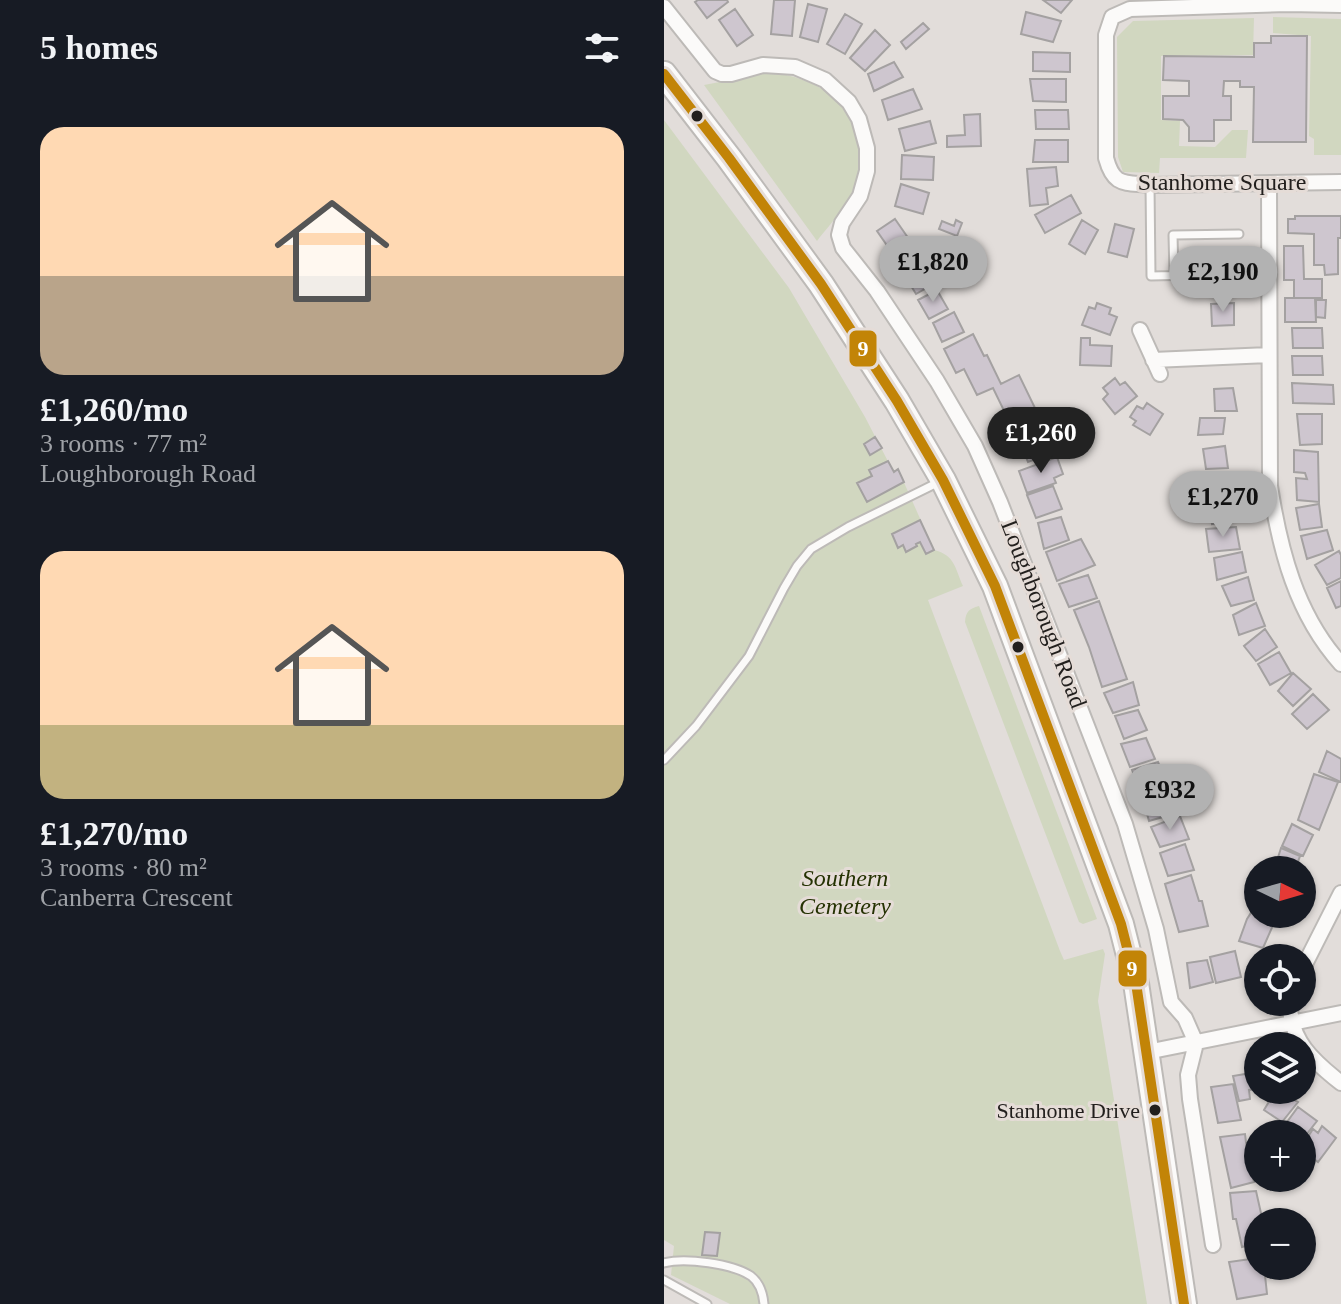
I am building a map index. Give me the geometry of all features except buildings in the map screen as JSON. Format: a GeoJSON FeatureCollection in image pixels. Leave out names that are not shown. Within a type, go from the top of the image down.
{"type":"FeatureCollection","features":[{"type":"Feature","properties":{"kind":"main road","name":"Loughborough Road"},"geometry":{"type":"LineString","coordinates":[[664,74],[821,284],[897,401],[943,480],[995,586],[1121,924],[1136,983],[1184,1304]]}},
{"type":"Feature","properties":{"kind":"street","name":"Stanhome Square"},"geometry":{"type":"LineString","coordinates":[[1341,5],[1256,2],[1130,9],[1112,17],[1106,35],[1106,158],[1110,173],[1121,182],[1150,185],[1341,182]]}},
{"type":"Feature","properties":{"kind":"street","name":"Loughborough Road"},"geometry":{"type":"LineString","coordinates":[[664,7],[715,71],[731,74],[763,65],[795,67],[825,80],[849,102],[859,119],[867,148],[867,171],[860,196],[842,223],[839,235],[843,248],[877,291],[937,381],[975,446],[1000,502],[1125,824],[1156,929],[1171,1002],[1185,1018],[1196,1043]]}},
{"type":"Feature","properties":{"kind":"street"},"geometry":{"type":"LineString","coordinates":[[1269,183],[1270,486],[1277,533],[1291,581],[1310,622],[1341,664]]}},
{"type":"Feature","properties":{"kind":"street"},"geometry":{"type":"LineString","coordinates":[[1140,330],[1160,374]]}},
{"type":"Feature","properties":{"kind":"street"},"geometry":{"type":"LineString","coordinates":[[1153,360],[1269,355]]}},
{"type":"Feature","properties":{"kind":"street"},"geometry":{"type":"LineString","coordinates":[[1315,944],[1341,893]]}},
{"type":"Feature","properties":{"kind":"street"},"geometry":{"type":"LineString","coordinates":[[1147,1052],[1341,1013]]}},
{"type":"Feature","properties":{"kind":"street"},"geometry":{"type":"LineString","coordinates":[[1291,1016],[1302,1044],[1317,1064],[1341,1083]]}},
{"type":"Feature","properties":{"kind":"street"},"geometry":{"type":"LineString","coordinates":[[1196,1043],[1188,1075],[1190,1099],[1213,1245]]}},
{"type":"Feature","properties":{"kind":"lane"},"geometry":{"type":"LineString","coordinates":[[1150,185],[1151,276],[1239,274]]}},
{"type":"Feature","properties":{"kind":"lane"},"geometry":{"type":"LineString","coordinates":[[1174,275],[1173,235],[1239,234]]}},
{"type":"Feature","properties":{"kind":"lane"},"geometry":{"type":"LineString","coordinates":[[664,760],[696,726],[749,656],[791,577],[811,549],[943,480]]}},
{"type":"Feature","properties":{"kind":"lane"},"geometry":{"type":"LineString","coordinates":[[664,1263],[673,1260],[722,1265],[741,1271],[759,1285],[764,1304]]}},
{"type":"Feature","properties":{"kind":"lane"},"geometry":{"type":"LineString","coordinates":[[664,1280],[707,1304]]}},
{"type":"Feature","properties":{"kind":"green space"},"geometry":{"type":"Polygon","coordinates":[[[1273,17],[1341,19],[1341,155],[1314,155],[1314,139],[1309,136],[1311,36],[1273,33],[1273,17]]]}},
{"type":"Feature","properties":{"kind":"green space"},"geometry":{"type":"Polygon","coordinates":[[[1254,18],[1253,55],[1161,56],[1161,120],[1180,121],[1179,146],[1215,147],[1232,130],[1248,130],[1246,158],[1160,158],[1159,173],[1123,172],[1118,157],[1117,37],[1133,21],[1254,18]]]}},
{"type":"Feature","properties":{"kind":"green space"},"geometry":{"type":"Polygon","coordinates":[[[772,72],[802,79],[827,92],[847,112],[853,125],[859,157],[855,184],[844,207],[817,241],[704,85],[772,72]]]}},
{"type":"Feature","properties":{"kind":"green space","name":"Southern Cemetery"},"geometry":{"type":"Polygon","coordinates":[[[664,120],[789,288],[893,471],[898,469],[934,550],[946,555],[956,568],[963,586],[928,600],[1060,951],[1064,960],[1103,949],[1105,954],[1098,1001],[1147,1304],[730,1304],[671,1275],[674,1246],[664,1240],[664,120]]]}},
{"type":"Feature","properties":{"kind":"green space"},"geometry":{"type":"Polygon","coordinates":[[[979,606],[1097,919],[1083,924],[1079,922],[965,622],[969,611],[979,606]]]}},
{"type":"Feature","properties":{"kind":"transit line","name":"9"},"geometry":{"type":"LineString","coordinates":[[664,74],[821,284],[897,401],[943,480],[995,586],[1121,924],[1136,983],[1184,1304]]}},
{"type":"Feature","properties":{"kind":"place","name":"Stanhome Drive"},"geometry":{"type":"Point","coordinates":[1155,1110]}}]}
